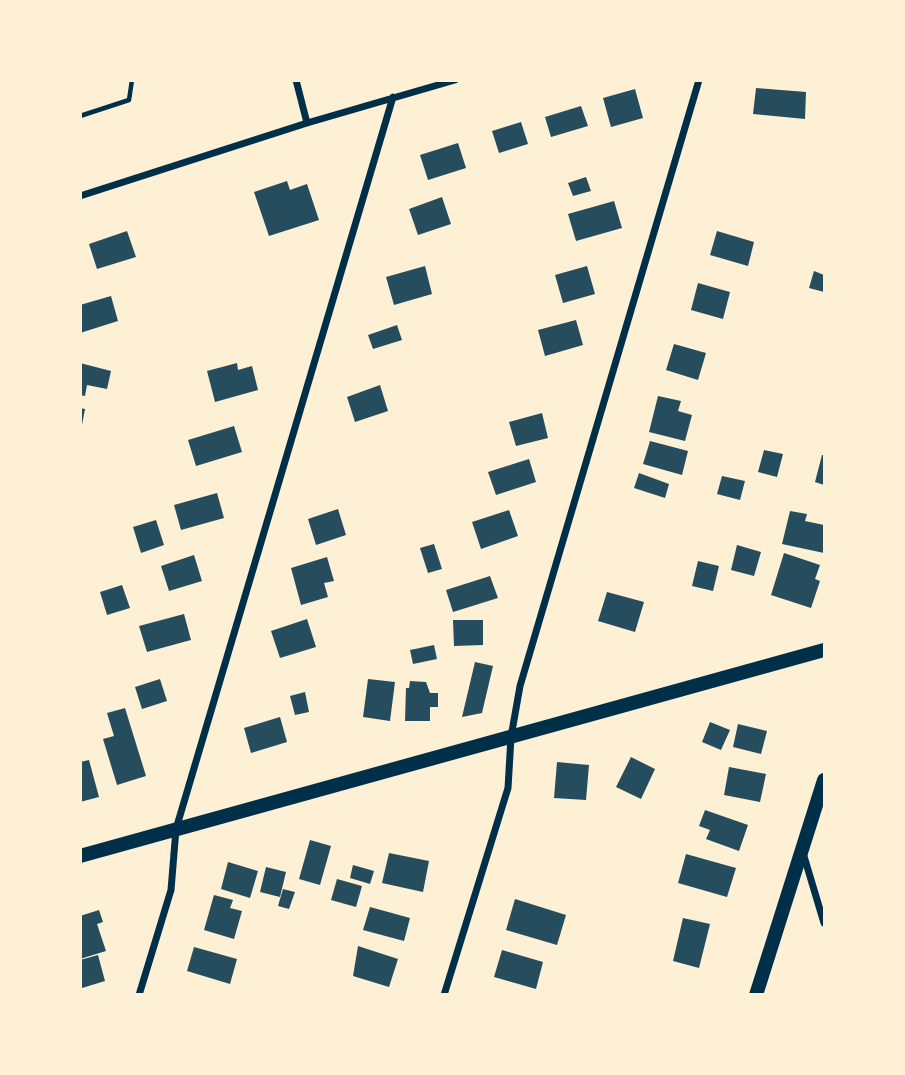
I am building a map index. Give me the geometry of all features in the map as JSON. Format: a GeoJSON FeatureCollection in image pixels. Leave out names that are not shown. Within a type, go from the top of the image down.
{"type":"FeatureCollection","features":[{"type":"Feature","properties":{"kind":"main road"},"geometry":{"type":"LineString","coordinates":[[80,856],[824,650]]}},
{"type":"Feature","properties":{"kind":"main road"},"geometry":{"type":"LineString","coordinates":[[756,995],[824,780]]}},
{"type":"Feature","properties":{"kind":"street"},"geometry":{"type":"LineString","coordinates":[[296,80],[307,123]]}},
{"type":"Feature","properties":{"kind":"street"},"geometry":{"type":"LineString","coordinates":[[80,196],[307,123],[455,80]]}},
{"type":"Feature","properties":{"kind":"street"},"geometry":{"type":"LineString","coordinates":[[444,995],[508,788],[511,737],[520,686],[699,80]]}},
{"type":"Feature","properties":{"kind":"street"},"geometry":{"type":"LineString","coordinates":[[139,995],[171,890],[176,829],[393,97]]}},
{"type":"Feature","properties":{"kind":"street"},"geometry":{"type":"LineString","coordinates":[[801,849],[824,923]]}},
{"type":"Feature","properties":{"kind":"lane"},"geometry":{"type":"LineString","coordinates":[[80,116],[129,100],[132,80]]}},
{"type":"Feature","properties":{"kind":"building"},"geometry":{"type":"Polygon","coordinates":[[[756,88],[806,92],[805,119],[753,114],[756,88]]]}},
{"type":"Feature","properties":{"kind":"building"},"geometry":{"type":"Polygon","coordinates":[[[635,89],[643,118],[611,127],[603,98],[635,89]]]}},
{"type":"Feature","properties":{"kind":"building"},"geometry":{"type":"Polygon","coordinates":[[[581,106],[588,126],[551,137],[545,117],[581,106]]]}},
{"type":"Feature","properties":{"kind":"building"},"geometry":{"type":"Polygon","coordinates":[[[521,122],[528,144],[499,153],[492,131],[521,122]]]}},
{"type":"Feature","properties":{"kind":"building"},"geometry":{"type":"Polygon","coordinates":[[[458,143],[466,168],[428,180],[420,155],[458,143]]]}},
{"type":"Feature","properties":{"kind":"building"},"geometry":{"type":"Polygon","coordinates":[[[586,177],[591,191],[573,196],[568,183],[586,177]]]}},
{"type":"Feature","properties":{"kind":"building"},"geometry":{"type":"Polygon","coordinates":[[[287,181],[290,190],[307,184],[319,220],[269,236],[254,192],[287,181]]]}},
{"type":"Feature","properties":{"kind":"building"},"geometry":{"type":"Polygon","coordinates":[[[442,197],[451,224],[418,235],[409,209],[442,197]]]}},
{"type":"Feature","properties":{"kind":"building"},"geometry":{"type":"Polygon","coordinates":[[[614,201],[622,228],[576,241],[568,214],[614,201]]]}},
{"type":"Feature","properties":{"kind":"building"},"geometry":{"type":"Polygon","coordinates":[[[127,231],[136,257],[97,269],[89,244],[127,231]]]}},
{"type":"Feature","properties":{"kind":"building"},"geometry":{"type":"Polygon","coordinates":[[[717,231],[754,242],[748,266],[710,255],[717,231]]]}},
{"type":"Feature","properties":{"kind":"building"},"geometry":{"type":"Polygon","coordinates":[[[425,266],[432,294],[394,305],[386,277],[425,266]]]}},
{"type":"Feature","properties":{"kind":"building"},"geometry":{"type":"Polygon","coordinates":[[[587,266],[595,294],[563,303],[555,275],[587,266]]]}},
{"type":"Feature","properties":{"kind":"building"},"geometry":{"type":"Polygon","coordinates":[[[814,271],[824,275],[824,292],[809,288],[814,271]]]}},
{"type":"Feature","properties":{"kind":"building"},"geometry":{"type":"Polygon","coordinates":[[[698,283],[730,292],[723,319],[691,310],[698,283]]]}},
{"type":"Feature","properties":{"kind":"building"},"geometry":{"type":"Polygon","coordinates":[[[111,296],[118,321],[80,333],[80,305],[111,296]]]}},
{"type":"Feature","properties":{"kind":"building"},"geometry":{"type":"Polygon","coordinates":[[[576,320],[583,345],[545,356],[538,330],[576,320]]]}},
{"type":"Feature","properties":{"kind":"building"},"geometry":{"type":"Polygon","coordinates":[[[397,325],[402,340],[373,349],[368,335],[397,325]]]}},
{"type":"Feature","properties":{"kind":"building"},"geometry":{"type":"Polygon","coordinates":[[[674,344],[706,353],[698,380],[666,370],[674,344]]]}},
{"type":"Feature","properties":{"kind":"building"},"geometry":{"type":"Polygon","coordinates":[[[80,363],[111,371],[107,389],[87,385],[85,396],[80,395],[80,363]]]}},
{"type":"Feature","properties":{"kind":"building"},"geometry":{"type":"Polygon","coordinates":[[[237,363],[238,370],[252,366],[258,390],[215,402],[207,371],[237,363]]]}},
{"type":"Feature","properties":{"kind":"building"},"geometry":{"type":"Polygon","coordinates":[[[380,385],[388,411],[355,422],[347,397],[380,385]]]}},
{"type":"Feature","properties":{"kind":"building"},"geometry":{"type":"Polygon","coordinates":[[[658,396],[681,401],[678,411],[692,415],[685,441],[649,432],[658,396]]]}},
{"type":"Feature","properties":{"kind":"building"},"geometry":{"type":"Polygon","coordinates":[[[80,408],[85,409],[82,425],[80,425],[80,408]]]}},
{"type":"Feature","properties":{"kind":"building"},"geometry":{"type":"Polygon","coordinates":[[[542,413],[548,438],[516,446],[509,422],[542,413]]]}},
{"type":"Feature","properties":{"kind":"building"},"geometry":{"type":"Polygon","coordinates":[[[234,426],[242,452],[196,466],[188,440],[234,426]]]}},
{"type":"Feature","properties":{"kind":"building"},"geometry":{"type":"Polygon","coordinates":[[[650,441],[688,451],[682,475],[643,464],[650,441]]]}},
{"type":"Feature","properties":{"kind":"building"},"geometry":{"type":"Polygon","coordinates":[[[764,450],[783,454],[777,477],[758,472],[764,450]]]}},
{"type":"Feature","properties":{"kind":"building"},"geometry":{"type":"Polygon","coordinates":[[[824,455],[824,485],[815,482],[824,455]]]}},
{"type":"Feature","properties":{"kind":"building"},"geometry":{"type":"Polygon","coordinates":[[[529,459],[536,482],[496,495],[488,472],[529,459]]]}},
{"type":"Feature","properties":{"kind":"building"},"geometry":{"type":"Polygon","coordinates":[[[639,473],[669,484],[665,498],[634,488],[639,473]]]}},
{"type":"Feature","properties":{"kind":"building"},"geometry":{"type":"Polygon","coordinates":[[[722,476],[745,481],[740,500],[717,494],[722,476]]]}},
{"type":"Feature","properties":{"kind":"building"},"geometry":{"type":"Polygon","coordinates":[[[217,493],[224,518],[181,530],[174,505],[217,493]]]}},
{"type":"Feature","properties":{"kind":"building"},"geometry":{"type":"Polygon","coordinates":[[[338,509],[346,535],[316,545],[308,519],[338,509]]]}},
{"type":"Feature","properties":{"kind":"building"},"geometry":{"type":"Polygon","coordinates":[[[509,510],[518,536],[481,549],[472,522],[509,510]]]}},
{"type":"Feature","properties":{"kind":"building"},"geometry":{"type":"Polygon","coordinates":[[[790,511],[807,514],[805,521],[824,525],[824,553],[782,544],[790,511]]]}},
{"type":"Feature","properties":{"kind":"building"},"geometry":{"type":"Polygon","coordinates":[[[156,520],[164,545],[141,553],[133,527],[156,520]]]}},
{"type":"Feature","properties":{"kind":"building"},"geometry":{"type":"Polygon","coordinates":[[[434,544],[442,569],[428,573],[420,548],[434,544]]]}},
{"type":"Feature","properties":{"kind":"building"},"geometry":{"type":"Polygon","coordinates":[[[737,545],[761,552],[754,576],[731,570],[737,545]]]}},
{"type":"Feature","properties":{"kind":"building"},"geometry":{"type":"Polygon","coordinates":[[[784,553],[820,565],[815,579],[820,581],[811,608],[771,595],[784,553]]]}},
{"type":"Feature","properties":{"kind":"building"},"geometry":{"type":"Polygon","coordinates":[[[194,555],[202,581],[169,591],[161,566],[194,555]]]}},
{"type":"Feature","properties":{"kind":"building"},"geometry":{"type":"Polygon","coordinates":[[[327,557],[334,581],[324,583],[328,597],[301,605],[291,568],[327,557]]]}},
{"type":"Feature","properties":{"kind":"building"},"geometry":{"type":"Polygon","coordinates":[[[698,561],[719,566],[713,591],[692,586],[698,561]]]}},
{"type":"Feature","properties":{"kind":"building"},"geometry":{"type":"Polygon","coordinates":[[[490,576],[498,598],[453,612],[446,590],[490,576]]]}},
{"type":"Feature","properties":{"kind":"building"},"geometry":{"type":"Polygon","coordinates":[[[122,585],[130,608],[107,615],[100,592],[122,585]]]}},
{"type":"Feature","properties":{"kind":"building"},"geometry":{"type":"Polygon","coordinates":[[[607,592],[644,602],[635,632],[598,621],[607,592]]]}},
{"type":"Feature","properties":{"kind":"building"},"geometry":{"type":"Polygon","coordinates":[[[184,614],[191,640],[147,652],[139,626],[184,614]]]}},
{"type":"Feature","properties":{"kind":"building"},"geometry":{"type":"Polygon","coordinates":[[[307,619],[316,647],[280,658],[271,631],[307,619]]]}},
{"type":"Feature","properties":{"kind":"building"},"geometry":{"type":"Polygon","coordinates":[[[453,620],[483,620],[483,645],[454,646],[453,620]]]}},
{"type":"Feature","properties":{"kind":"building"},"geometry":{"type":"Polygon","coordinates":[[[434,645],[437,659],[413,664],[410,650],[434,645]]]}},
{"type":"Feature","properties":{"kind":"building"},"geometry":{"type":"Polygon","coordinates":[[[475,662],[493,666],[482,713],[462,717],[475,662]]]}},
{"type":"Feature","properties":{"kind":"building"},"geometry":{"type":"Polygon","coordinates":[[[160,679],[167,701],[142,709],[135,687],[160,679]]]}},
{"type":"Feature","properties":{"kind":"building"},"geometry":{"type":"Polygon","coordinates":[[[368,679],[395,682],[390,721],[363,717],[368,679]]]}},
{"type":"Feature","properties":{"kind":"building"},"geometry":{"type":"Polygon","coordinates":[[[410,681],[426,682],[430,693],[438,693],[438,707],[430,707],[430,721],[405,721],[406,688],[409,688],[410,681]]]}},
{"type":"Feature","properties":{"kind":"building"},"geometry":{"type":"Polygon","coordinates":[[[305,692],[309,712],[295,715],[290,696],[305,692]]]}},
{"type":"Feature","properties":{"kind":"building"},"geometry":{"type":"Polygon","coordinates":[[[125,708],[146,776],[117,785],[103,739],[114,736],[107,713],[125,708]]]}},
{"type":"Feature","properties":{"kind":"building"},"geometry":{"type":"Polygon","coordinates":[[[280,717],[287,742],[251,753],[244,728],[280,717]]]}},
{"type":"Feature","properties":{"kind":"building"},"geometry":{"type":"Polygon","coordinates":[[[710,722],[730,730],[721,750],[702,742],[710,722]]]}},
{"type":"Feature","properties":{"kind":"building"},"geometry":{"type":"Polygon","coordinates":[[[738,724],[767,731],[761,754],[733,747],[738,724]]]}},
{"type":"Feature","properties":{"kind":"building"},"geometry":{"type":"Polygon","coordinates":[[[631,757],[655,769],[641,799],[616,787],[631,757]]]}},
{"type":"Feature","properties":{"kind":"building"},"geometry":{"type":"Polygon","coordinates":[[[89,760],[99,797],[80,802],[80,762],[89,760]]]}},
{"type":"Feature","properties":{"kind":"building"},"geometry":{"type":"Polygon","coordinates":[[[557,762],[589,765],[586,800],[554,798],[557,762]]]}},
{"type":"Feature","properties":{"kind":"building"},"geometry":{"type":"Polygon","coordinates":[[[729,767],[766,774],[760,802],[724,795],[729,767]]]}},
{"type":"Feature","properties":{"kind":"building"},"geometry":{"type":"Polygon","coordinates":[[[705,810],[748,825],[739,851],[706,839],[710,830],[699,826],[705,810]]]}},
{"type":"Feature","properties":{"kind":"building"},"geometry":{"type":"Polygon","coordinates":[[[310,840],[331,846],[320,885],[299,879],[310,840]]]}},
{"type":"Feature","properties":{"kind":"building"},"geometry":{"type":"Polygon","coordinates":[[[389,853],[429,861],[423,892],[382,883],[389,853]]]}},
{"type":"Feature","properties":{"kind":"building"},"geometry":{"type":"Polygon","coordinates":[[[686,854],[736,868],[727,897],[678,883],[686,854]]]}},
{"type":"Feature","properties":{"kind":"building"},"geometry":{"type":"Polygon","coordinates":[[[228,862],[258,871],[250,898],[221,889],[228,862]]]}},
{"type":"Feature","properties":{"kind":"building"},"geometry":{"type":"Polygon","coordinates":[[[353,865],[374,871],[370,884],[350,878],[353,865]]]}},
{"type":"Feature","properties":{"kind":"building"},"geometry":{"type":"Polygon","coordinates":[[[266,867],[286,872],[280,897],[260,892],[266,867]]]}},
{"type":"Feature","properties":{"kind":"building"},"geometry":{"type":"Polygon","coordinates":[[[337,879],[362,886],[356,907],[331,900],[337,879]]]}},
{"type":"Feature","properties":{"kind":"building"},"geometry":{"type":"Polygon","coordinates":[[[283,889],[295,892],[289,909],[278,906],[283,889]]]}},
{"type":"Feature","properties":{"kind":"building"},"geometry":{"type":"Polygon","coordinates":[[[214,895],[233,900],[230,908],[242,911],[234,939],[204,930],[214,895]]]}},
{"type":"Feature","properties":{"kind":"building"},"geometry":{"type":"Polygon","coordinates":[[[515,899],[566,915],[557,945],[506,930],[515,899]]]}},
{"type":"Feature","properties":{"kind":"building"},"geometry":{"type":"Polygon","coordinates":[[[370,907],[410,918],[404,941],[363,930],[370,907]]]}},
{"type":"Feature","properties":{"kind":"building"},"geometry":{"type":"Polygon","coordinates":[[[99,910],[103,922],[97,924],[106,951],[80,959],[80,916],[99,910]]]}},
{"type":"Feature","properties":{"kind":"building"},"geometry":{"type":"Polygon","coordinates":[[[683,918],[710,924],[699,968],[673,961],[683,918]]]}},
{"type":"Feature","properties":{"kind":"building"},"geometry":{"type":"Polygon","coordinates":[[[358,946],[398,959],[389,987],[353,976],[358,946]]]}},
{"type":"Feature","properties":{"kind":"building"},"geometry":{"type":"Polygon","coordinates":[[[194,947],[237,959],[230,984],[187,971],[194,947]]]}},
{"type":"Feature","properties":{"kind":"building"},"geometry":{"type":"Polygon","coordinates":[[[502,950],[543,962],[536,989],[494,977],[502,950]]]}},
{"type":"Feature","properties":{"kind":"building"},"geometry":{"type":"Polygon","coordinates":[[[98,955],[105,981],[82,988],[80,960],[98,955]]]}}]}
